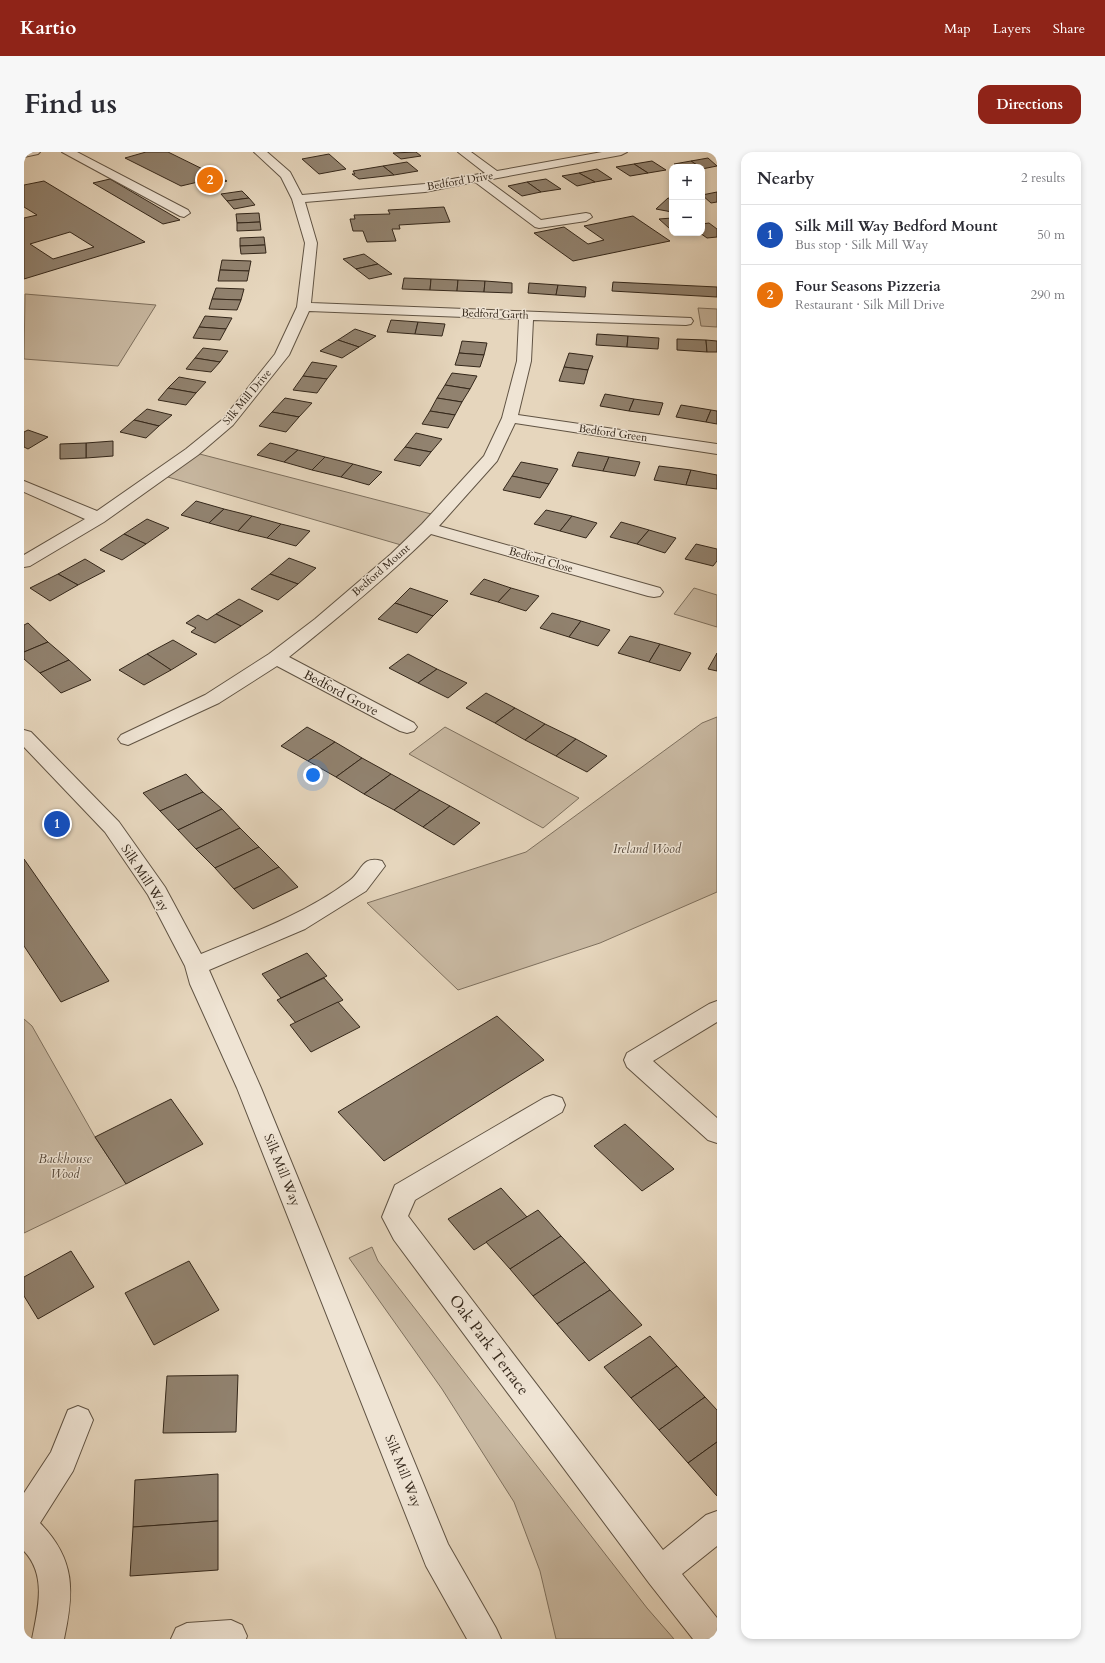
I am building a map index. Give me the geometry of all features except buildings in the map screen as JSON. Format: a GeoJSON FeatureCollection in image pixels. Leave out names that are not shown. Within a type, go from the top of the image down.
{"type":"FeatureCollection","features":[{"type":"Feature","properties":{"kind":"street"},"geometry":{"type":"LineString","coordinates":[[24,154],[34,152]]}},
{"type":"Feature","properties":{"kind":"street"},"geometry":{"type":"LineString","coordinates":[[68,152],[184,213]]}},
{"type":"Feature","properties":{"kind":"street","name":"Silk Mill Drive"},"geometry":{"type":"LineString","coordinates":[[24,562],[98,518],[192,452],[228,422],[282,355],[304,307],[311,243],[298,199],[286,175],[260,152]]}},
{"type":"Feature","properties":{"kind":"street"},"geometry":{"type":"LineString","coordinates":[[464,152],[494,175]]}},
{"type":"Feature","properties":{"kind":"street","name":"Bedford Drive"},"geometry":{"type":"LineString","coordinates":[[298,199],[424,188],[621,152]]}},
{"type":"Feature","properties":{"kind":"street"},"geometry":{"type":"LineString","coordinates":[[477,178],[539,224],[586,217]]}},
{"type":"Feature","properties":{"kind":"street","name":"Bedford Garth"},"geometry":{"type":"LineString","coordinates":[[304,307],[686,321]]}},
{"type":"Feature","properties":{"kind":"street","name":"Bedford Mount"},"geometry":{"type":"LineString","coordinates":[[128,740],[212,699],[276,658],[321,623],[398,558],[428,528],[491,458],[510,418],[524,361],[526,315]]}},
{"type":"Feature","properties":{"kind":"street","name":"Bedford Green"},"geometry":{"type":"LineString","coordinates":[[510,418],[717,449]]}},
{"type":"Feature","properties":{"kind":"street"},"geometry":{"type":"LineString","coordinates":[[24,486],[98,518]]}},
{"type":"Feature","properties":{"kind":"street","name":"Bedford Close"},"geometry":{"type":"LineString","coordinates":[[428,528],[654,592]]}},
{"type":"Feature","properties":{"kind":"street","name":"Bedford Grove"},"geometry":{"type":"LineString","coordinates":[[276,658],[407,727]]}},
{"type":"Feature","properties":{"kind":"street","name":"Silk Mill Way"},"geometry":{"type":"LineString","coordinates":[[24,736],[60,770],[112,827],[156,892],[196,966],[202,984],[249,1088],[437,1555],[484,1639]]}},
{"type":"Feature","properties":{"kind":"street"},"geometry":{"type":"LineString","coordinates":[[196,966],[297,923],[358,886],[374,866]]}},
{"type":"Feature","properties":{"kind":"street"},"geometry":{"type":"LineString","coordinates":[[717,1010],[636,1060],[717,1133]]}},
{"type":"Feature","properties":{"kind":"street","name":"Oak Park Terrace"},"geometry":{"type":"LineString","coordinates":[[553,1105],[404,1192],[395,1217],[403,1232],[660,1572]]}},
{"type":"Feature","properties":{"kind":"street"},"geometry":{"type":"LineString","coordinates":[[24,1521],[62,1461],[78,1420]]}},
{"type":"Feature","properties":{"kind":"street"},"geometry":{"type":"LineString","coordinates":[[713,1639],[660,1572],[717,1526]]}},
{"type":"Feature","properties":{"kind":"street"},"geometry":{"type":"LineString","coordinates":[[24,1528],[44,1549],[55,1578],[54,1610],[48,1639]]}},
{"type":"Feature","properties":{"kind":"street"},"geometry":{"type":"LineString","coordinates":[[187,1639],[231,1636]]}},
{"type":"Feature","properties":{"kind":"green space"},"geometry":{"type":"Polygon","coordinates":[[[25,294],[156,305],[118,366],[24,359],[25,294]]]}},
{"type":"Feature","properties":{"kind":"green space"},"geometry":{"type":"Polygon","coordinates":[[[698,308],[717,309],[717,327],[701,326],[698,308]]]}},
{"type":"Feature","properties":{"kind":"green space"},"geometry":{"type":"Polygon","coordinates":[[[192,452],[439,516],[408,547],[161,475],[192,452]]]}},
{"type":"Feature","properties":{"kind":"green space"},"geometry":{"type":"Polygon","coordinates":[[[694,588],[717,595],[717,627],[674,614],[694,588]]]}},
{"type":"Feature","properties":{"kind":"green space","name":"Ireland Wood"},"geometry":{"type":"Polygon","coordinates":[[[717,717],[717,892],[600,943],[458,990],[367,903],[526,852],[702,723],[717,717]]]}},
{"type":"Feature","properties":{"kind":"green space"},"geometry":{"type":"Polygon","coordinates":[[[445,727],[579,798],[543,828],[409,754],[445,727]]]}},
{"type":"Feature","properties":{"kind":"green space","name":"Backhouse Wood"},"geometry":{"type":"Polygon","coordinates":[[[24,1019],[32,1026],[95,1137],[126,1184],[24,1233],[24,1019]]]}},
{"type":"Feature","properties":{"kind":"green space"},"geometry":{"type":"Polygon","coordinates":[[[372,1247],[378,1261],[647,1608],[674,1639],[556,1639],[540,1571],[514,1502],[442,1389],[349,1258],[372,1247]]]}},
{"type":"Feature","properties":{"kind":"place","name":"Four Seasons Pizzeria"},"geometry":{"type":"Point","coordinates":[210,180]}},
{"type":"Feature","properties":{"kind":"place","name":"Silk Mill Way Bedford Mount"},"geometry":{"type":"Point","coordinates":[57,824]}}]}
